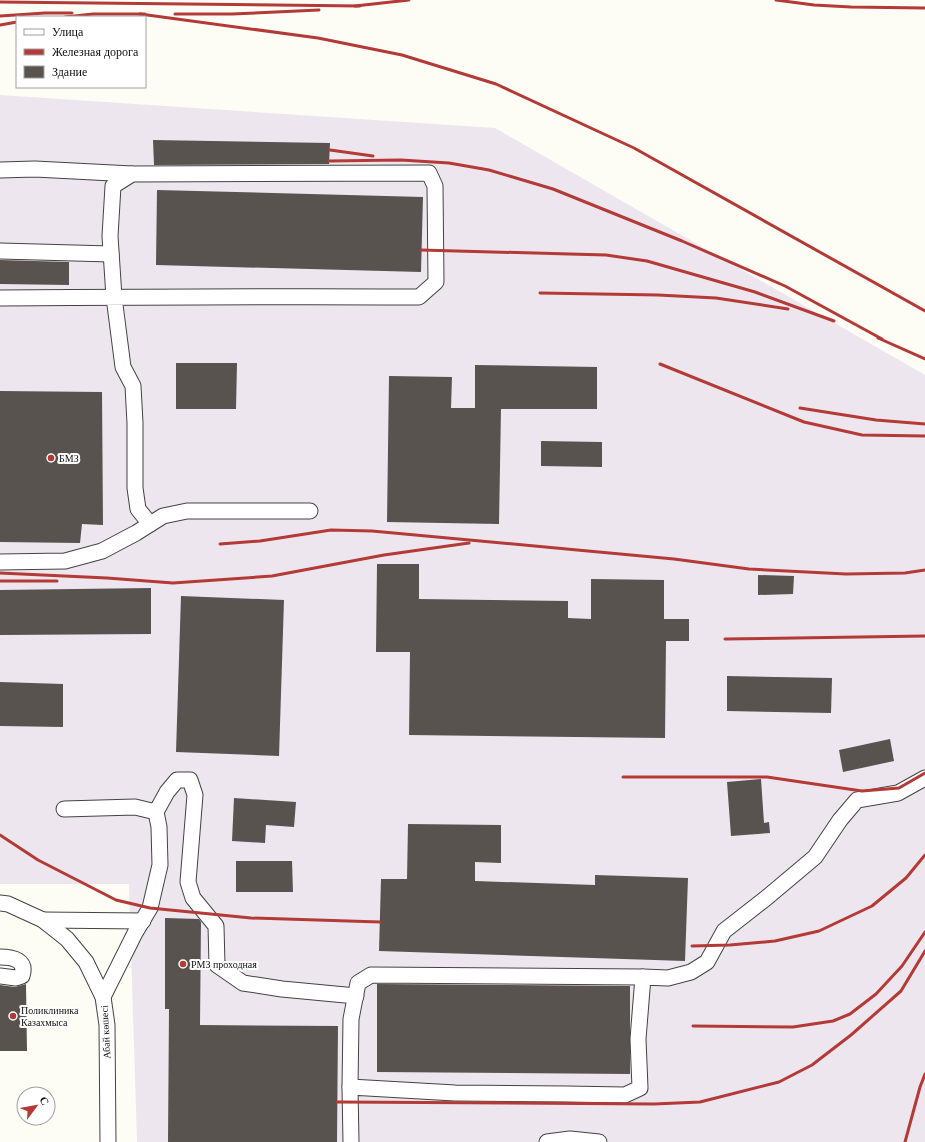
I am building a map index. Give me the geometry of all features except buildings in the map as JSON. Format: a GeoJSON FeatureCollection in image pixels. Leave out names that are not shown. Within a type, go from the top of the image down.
{"type":"FeatureCollection","features":[{"type":"Feature","properties":{"kind":"street"},"geometry":{"type":"LineString","coordinates":[[0,170],[132,174],[429,173],[435,186],[436,282],[419,297],[318,296],[0,298]]}},
{"type":"Feature","properties":{"kind":"street"},"geometry":{"type":"LineString","coordinates":[[132,174],[113,186],[110,236],[114,298],[123,367],[133,386],[136,423],[135,488],[138,509],[150,524]]}},
{"type":"Feature","properties":{"kind":"street"},"geometry":{"type":"LineString","coordinates":[[0,251],[111,254]]}},
{"type":"Feature","properties":{"kind":"street"},"geometry":{"type":"LineString","coordinates":[[0,562],[65,560],[102,551],[164,516],[187,511],[310,511]]}},
{"type":"Feature","properties":{"kind":"street"},"geometry":{"type":"LineString","coordinates":[[351,1142],[351,1020],[358,983],[371,975],[668,978],[691,972],[707,962],[724,931],[815,857],[840,820],[857,800],[898,793],[925,778]]}},
{"type":"Feature","properties":{"kind":"street"},"geometry":{"type":"LineString","coordinates":[[103,997],[135,933],[150,908],[160,865],[159,827],[156,812],[167,792],[177,780],[190,780],[195,795],[188,882],[193,898],[216,926],[217,965],[243,983],[282,990],[356,996]]}},
{"type":"Feature","properties":{"kind":"street"},"geometry":{"type":"LineString","coordinates":[[64,809],[135,807],[156,812]]}},
{"type":"Feature","properties":{"kind":"street","name":"Абай көшесі"},"geometry":{"type":"LineString","coordinates":[[0,903],[8,904],[43,920],[67,939],[86,962],[103,997],[107,1025],[108,1142]]}},
{"type":"Feature","properties":{"kind":"street","name":"Абай көшесі"},"geometry":{"type":"LineString","coordinates":[[0,911],[8,913],[44,930],[62,947],[81,969],[98,1009],[99,1142]]}},
{"type":"Feature","properties":{"kind":"street"},"geometry":{"type":"LineString","coordinates":[[43,920],[143,921]]}},
{"type":"Feature","properties":{"kind":"street"},"geometry":{"type":"LineString","coordinates":[[0,956],[15,958],[21,963],[24,970],[22,976],[16,978],[0,976]]}},
{"type":"Feature","properties":{"kind":"street"},"geometry":{"type":"LineString","coordinates":[[350,1087],[455,1093],[625,1095],[640,1088],[638,1039],[643,977]]}},
{"type":"Feature","properties":{"kind":"street"},"geometry":{"type":"LineString","coordinates":[[547,1142],[570,1139],[599,1142]]}},
{"type":"Feature","properties":{"kind":"shaded area"},"geometry":{"type":"Polygon","coordinates":[[[0,95],[495,128],[925,375],[925,1142],[137,1142],[129,884],[0,884],[0,95]]]}},
{"type":"Feature","properties":{"kind":"railway"},"geometry":{"type":"LineString","coordinates":[[355,6],[409,0]]}},
{"type":"Feature","properties":{"kind":"railway"},"geometry":{"type":"LineString","coordinates":[[776,0],[814,5],[851,7],[925,8]]}},
{"type":"Feature","properties":{"kind":"railway"},"geometry":{"type":"LineString","coordinates":[[0,2],[360,6]]}},
{"type":"Feature","properties":{"kind":"railway"},"geometry":{"type":"LineString","coordinates":[[175,14],[232,14],[319,10]]}},
{"type":"Feature","properties":{"kind":"railway"},"geometry":{"type":"LineString","coordinates":[[0,16],[72,13]]}},
{"type":"Feature","properties":{"kind":"railway"},"geometry":{"type":"LineString","coordinates":[[74,16],[93,14],[145,14]]}},
{"type":"Feature","properties":{"kind":"railway"},"geometry":{"type":"LineString","coordinates":[[140,14],[318,38],[402,55],[496,84],[634,148],[925,311]]}},
{"type":"Feature","properties":{"kind":"railway"},"geometry":{"type":"LineString","coordinates":[[0,25],[16,22]]}},
{"type":"Feature","properties":{"kind":"railway"},"geometry":{"type":"LineString","coordinates":[[330,150],[373,156]]}},
{"type":"Feature","properties":{"kind":"railway"},"geometry":{"type":"LineString","coordinates":[[329,161],[401,160],[449,163],[489,170],[553,189],[682,241],[785,286],[882,339]]}},
{"type":"Feature","properties":{"kind":"railway"},"geometry":{"type":"LineString","coordinates":[[421,250],[606,255],[647,261],[755,292],[834,321]]}},
{"type":"Feature","properties":{"kind":"railway"},"geometry":{"type":"LineString","coordinates":[[540,293],[658,295],[716,298],[788,309]]}},
{"type":"Feature","properties":{"kind":"railway"},"geometry":{"type":"LineString","coordinates":[[878,338],[925,359]]}},
{"type":"Feature","properties":{"kind":"railway"},"geometry":{"type":"LineString","coordinates":[[660,364],[804,422],[862,435],[925,436]]}},
{"type":"Feature","properties":{"kind":"railway"},"geometry":{"type":"LineString","coordinates":[[800,408],[876,420],[925,424]]}},
{"type":"Feature","properties":{"kind":"railway"},"geometry":{"type":"LineString","coordinates":[[220,544],[260,541],[331,530],[372,531],[674,559],[749,569],[846,574],[905,573],[925,570]]}},
{"type":"Feature","properties":{"kind":"railway"},"geometry":{"type":"LineString","coordinates":[[0,573],[173,583],[272,576],[384,555],[469,543]]}},
{"type":"Feature","properties":{"kind":"railway"},"geometry":{"type":"LineString","coordinates":[[0,581],[57,581]]}},
{"type":"Feature","properties":{"kind":"railway"},"geometry":{"type":"LineString","coordinates":[[725,639],[925,636]]}},
{"type":"Feature","properties":{"kind":"railway"},"geometry":{"type":"LineString","coordinates":[[623,777],[767,777],[862,791],[899,788],[925,773]]}},
{"type":"Feature","properties":{"kind":"railway"},"geometry":{"type":"LineString","coordinates":[[0,835],[38,860],[116,900],[150,908],[251,918],[380,922]]}},
{"type":"Feature","properties":{"kind":"railway"},"geometry":{"type":"LineString","coordinates":[[692,946],[730,945],[775,941],[819,931],[872,906],[906,878],[925,855]]}},
{"type":"Feature","properties":{"kind":"railway"},"geometry":{"type":"LineString","coordinates":[[693,1026],[793,1027],[833,1021],[850,1014],[876,994],[902,966],[925,932]]}},
{"type":"Feature","properties":{"kind":"railway"},"geometry":{"type":"LineString","coordinates":[[337,1102],[654,1104],[700,1102],[779,1082],[812,1065],[851,1035],[901,991],[925,951]]}},
{"type":"Feature","properties":{"kind":"railway"},"geometry":{"type":"LineString","coordinates":[[905,1142],[925,1074]]}},
{"type":"Feature","properties":{"kind":"place","name":"БМЗ"},"geometry":{"type":"Point","coordinates":[51,458]}},
{"type":"Feature","properties":{"kind":"place","name":"РМЗ проходная"},"geometry":{"type":"Point","coordinates":[183,964]}},
{"type":"Feature","properties":{"kind":"place","name":"Поликлиника Казахмыса"},"geometry":{"type":"Point","coordinates":[13,1016]}}]}
